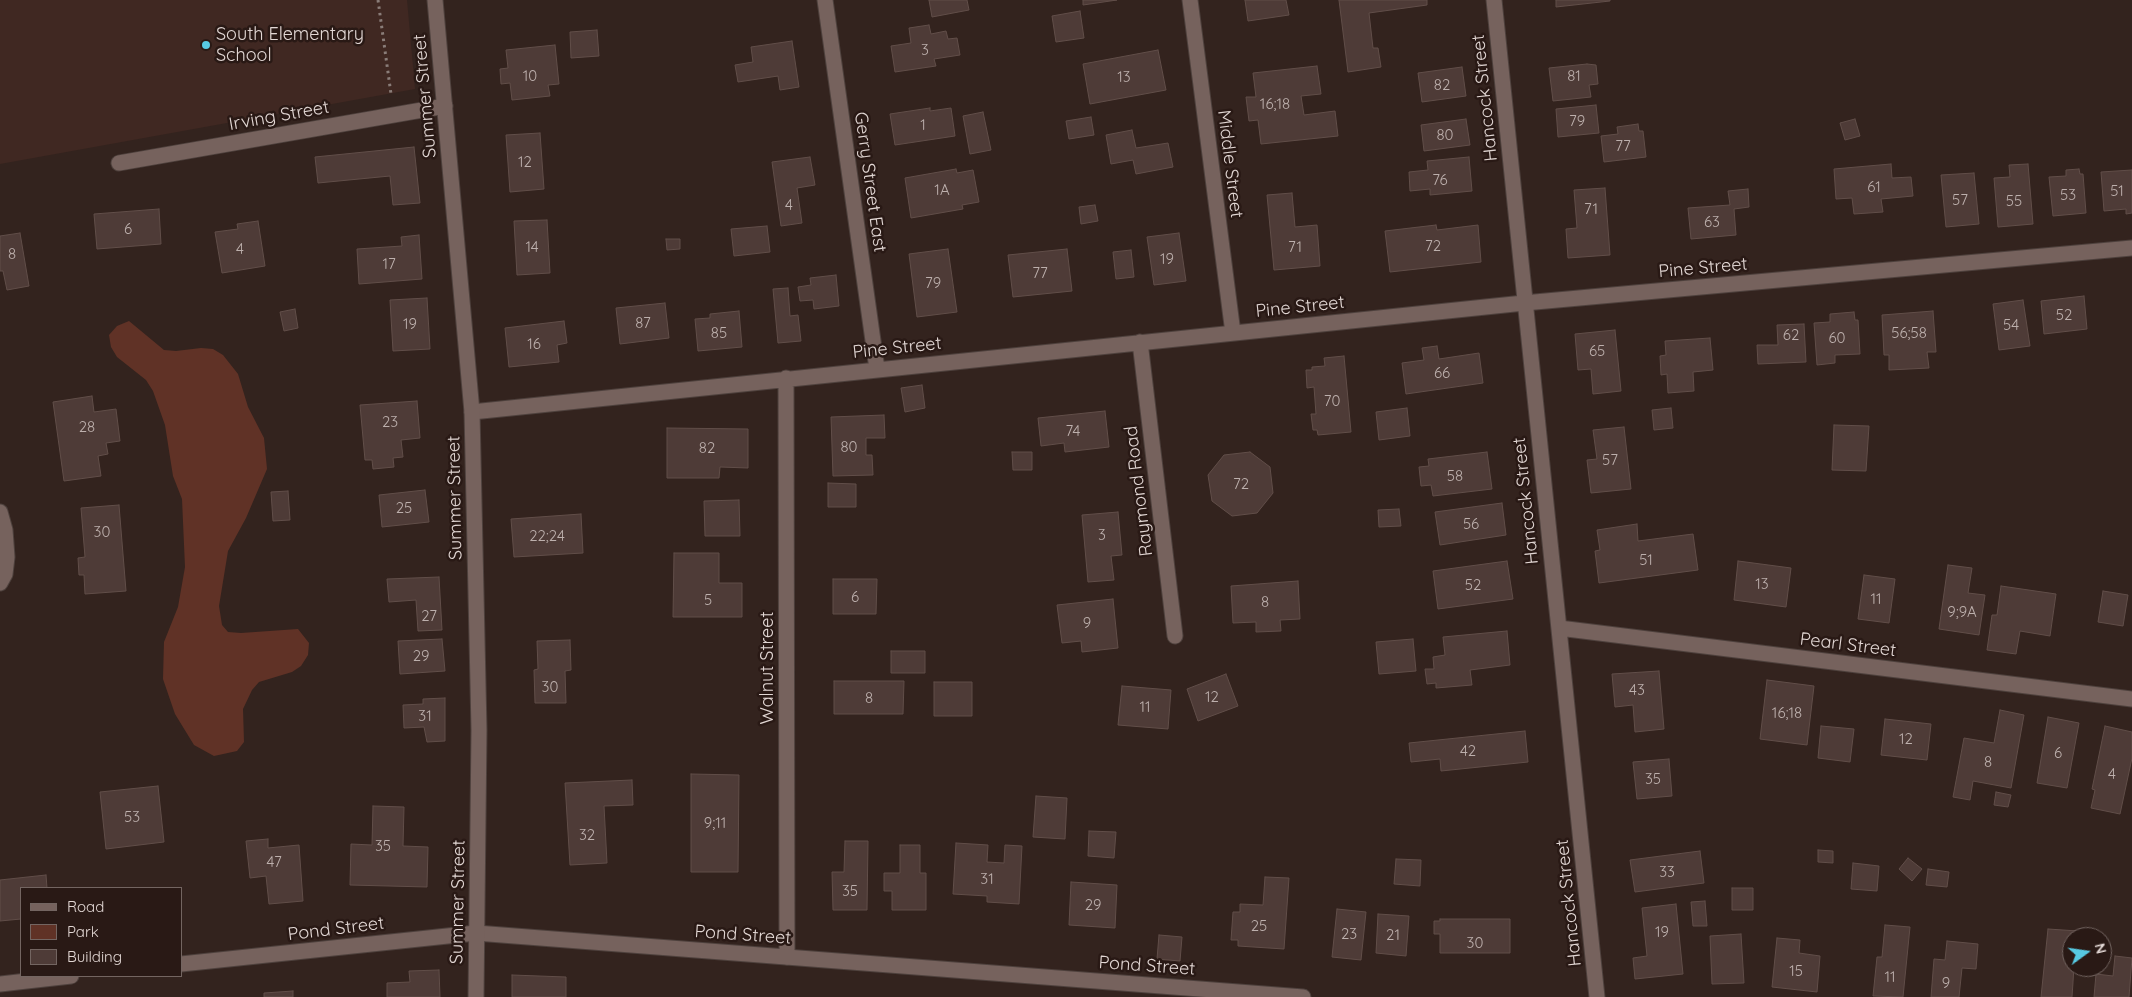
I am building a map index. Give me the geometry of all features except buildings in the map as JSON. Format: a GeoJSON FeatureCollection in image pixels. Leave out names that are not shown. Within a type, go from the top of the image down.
{"type":"FeatureCollection","features":[{"type":"Feature","properties":{"kind":"street","name":"Summer Street"},"geometry":{"type":"LineString","coordinates":[[435,0],[472,412],[479,730],[476,997]]}},
{"type":"Feature","properties":{"kind":"street","name":"Gerry Street East"},"geometry":{"type":"LineString","coordinates":[[825,0],[877,369]]}},
{"type":"Feature","properties":{"kind":"street","name":"Middle Street"},"geometry":{"type":"LineString","coordinates":[[1190,0],[1233,333]]}},
{"type":"Feature","properties":{"kind":"street","name":"Hancock Street"},"geometry":{"type":"LineString","coordinates":[[1494,0],[1597,997]]}},
{"type":"Feature","properties":{"kind":"street","name":"Irving Street"},"geometry":{"type":"LineString","coordinates":[[119,163],[445,106]]}},
{"type":"Feature","properties":{"kind":"street","name":"Pine Street"},"geometry":{"type":"LineString","coordinates":[[472,412],[1524,303],[2132,248]]}},
{"type":"Feature","properties":{"kind":"street","name":"Raymond Road"},"geometry":{"type":"LineString","coordinates":[[1140,342],[1175,636]]}},
{"type":"Feature","properties":{"kind":"street","name":"Walnut Street"},"geometry":{"type":"LineString","coordinates":[[786,378],[787,958]]}},
{"type":"Feature","properties":{"kind":"street"},"geometry":{"type":"LineString","coordinates":[[0,512],[5,530],[7,551],[5,574],[0,582]]}},
{"type":"Feature","properties":{"kind":"street","name":"Pearl Street"},"geometry":{"type":"LineString","coordinates":[[1558,628],[2132,699]]}},
{"type":"Feature","properties":{"kind":"street","name":"Pond Street"},"geometry":{"type":"LineString","coordinates":[[182,964],[476,933],[1303,997]]}},
{"type":"Feature","properties":{"kind":"street"},"geometry":{"type":"LineString","coordinates":[[0,984],[62,977]]}},
{"type":"Feature","properties":{"kind":"path"},"geometry":{"type":"LineString","coordinates":[[378,0],[394,115]]}},
{"type":"Feature","properties":{"kind":"shaded area","name":"South Elementary School"},"geometry":{"type":"Polygon","coordinates":[[[0,0],[407,0],[415,89],[0,164],[0,0]]]}},
{"type":"Feature","properties":{"kind":"green space"},"geometry":{"type":"Polygon","coordinates":[[[129,321],[164,350],[213,349],[223,355],[238,374],[248,407],[264,438],[267,469],[246,518],[228,551],[219,606],[222,625],[228,632],[241,633],[298,629],[309,643],[308,655],[301,666],[292,672],[259,682],[252,690],[243,709],[244,742],[237,751],[214,756],[194,745],[175,714],[163,679],[164,642],[178,607],[185,567],[182,499],[173,476],[165,425],[153,391],[146,380],[117,357],[111,347],[109,335],[117,326],[129,321]]]}},
{"type":"Feature","properties":{"kind":"place","name":"South Elementary School"},"geometry":{"type":"Point","coordinates":[206,45]}}]}
